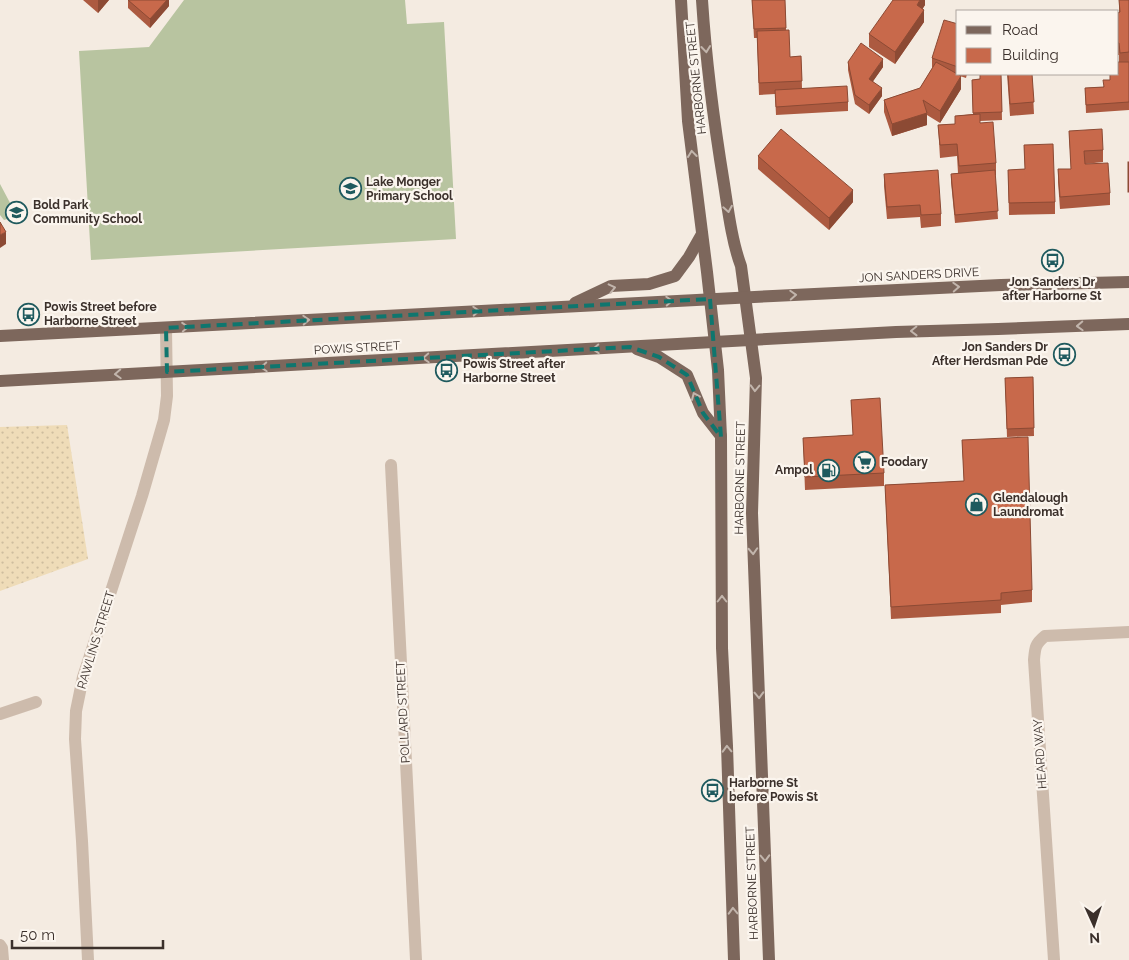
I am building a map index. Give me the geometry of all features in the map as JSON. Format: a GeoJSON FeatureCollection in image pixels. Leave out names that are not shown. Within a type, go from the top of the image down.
{"type":"FeatureCollection","features":[{"type":"Feature","properties":{"kind":"main road","name":"HARBORNE STREET"},"geometry":{"type":"LineString","coordinates":[[682,0],[688,121],[718,370],[721,437],[722,648],[734,960]]}},
{"type":"Feature","properties":{"kind":"main road","name":"HARBORNE STREET"},"geometry":{"type":"LineString","coordinates":[[702,0],[713,119],[732,232],[741,266],[756,378],[752,513],[769,960]]}},
{"type":"Feature","properties":{"kind":"main road"},"geometry":{"type":"LineString","coordinates":[[568,306],[611,286],[649,284],[675,276],[689,257],[702,234]]}},
{"type":"Feature","properties":{"kind":"main road","name":"JON SANDERS DRIVE"},"geometry":{"type":"LineString","coordinates":[[710,299],[1001,285],[1129,282]]}},
{"type":"Feature","properties":{"kind":"main road"},"geometry":{"type":"LineString","coordinates":[[0,336],[710,299]]}},
{"type":"Feature","properties":{"kind":"main road"},"geometry":{"type":"LineString","coordinates":[[715,342],[896,332],[1129,324]]}},
{"type":"Feature","properties":{"kind":"main road","name":"POWIS STREET"},"geometry":{"type":"LineString","coordinates":[[0,381],[715,342]]}},
{"type":"Feature","properties":{"kind":"main road"},"geometry":{"type":"LineString","coordinates":[[630,347],[659,357],[687,375],[703,413],[721,437]]}},
{"type":"Feature","properties":{"kind":"street","name":"RAWLINS STREET"},"geometry":{"type":"LineString","coordinates":[[88,960],[75,739],[76,711],[83,677],[142,496],[164,420],[167,396],[166,328]]}},
{"type":"Feature","properties":{"kind":"street","name":"POLLARD STREET"},"geometry":{"type":"LineString","coordinates":[[391,465],[416,960]]}},
{"type":"Feature","properties":{"kind":"street","name":"HEARD WAY"},"geometry":{"type":"LineString","coordinates":[[1054,960],[1034,660],[1035,647],[1038,641],[1045,636],[1129,632]]}},
{"type":"Feature","properties":{"kind":"street"},"geometry":{"type":"LineString","coordinates":[[0,714],[36,702]]}},
{"type":"Feature","properties":{"kind":"street"},"geometry":{"type":"LineString","coordinates":[[0,945],[3,960]]}},
{"type":"Feature","properties":{"kind":"highlighted area"},"geometry":{"type":"Polygon","coordinates":[[[710,299],[721,437],[703,413],[687,375],[659,357],[630,347],[167,372],[166,328],[710,299]]]}},
{"type":"Feature","properties":{"kind":"green space"},"geometry":{"type":"Polygon","coordinates":[[[184,0],[405,0],[407,24],[444,22],[456,239],[91,260],[79,51],[149,47],[184,0]]]}},
{"type":"Feature","properties":{"kind":"green space"},"geometry":{"type":"Polygon","coordinates":[[[0,184],[17,216],[4,220],[0,215],[0,184]]]}},
{"type":"Feature","properties":{"kind":"sand"},"geometry":{"type":"Polygon","coordinates":[[[67,425],[88,559],[0,591],[0,427],[67,425]]]}},
{"type":"Feature","properties":{"kind":"building"},"geometry":{"type":"Polygon","coordinates":[[[128,0],[167,0],[150,19],[128,0]]]}},
{"type":"Feature","properties":{"kind":"building"},"geometry":{"type":"Polygon","coordinates":[[[752,0],[785,0],[786,28],[754,29],[752,0]]]}},
{"type":"Feature","properties":{"kind":"building"},"geometry":{"type":"Polygon","coordinates":[[[893,0],[920,0],[917,5],[924,10],[895,52],[869,34],[893,0]]]}},
{"type":"Feature","properties":{"kind":"building"},"geometry":{"type":"Polygon","coordinates":[[[1119,0],[1129,0],[1129,52],[1120,53],[1119,12],[1119,0]]]}},
{"type":"Feature","properties":{"kind":"building"},"geometry":{"type":"Polygon","coordinates":[[[944,20],[956,23],[956,66],[932,58],[944,20]]]}},
{"type":"Feature","properties":{"kind":"building"},"geometry":{"type":"Polygon","coordinates":[[[789,30],[790,57],[801,56],[802,81],[759,83],[757,31],[789,30]]]}},
{"type":"Feature","properties":{"kind":"building"},"geometry":{"type":"Polygon","coordinates":[[[861,43],[883,59],[869,79],[882,88],[869,105],[855,95],[848,62],[861,43]]]}},
{"type":"Feature","properties":{"kind":"building"},"geometry":{"type":"Polygon","coordinates":[[[936,62],[956,73],[956,75],[961,76],[940,111],[923,100],[927,113],[892,124],[884,100],[920,88],[936,62]]]}},
{"type":"Feature","properties":{"kind":"building"},"geometry":{"type":"Polygon","coordinates":[[[1119,62],[1129,62],[1129,102],[1086,105],[1085,88],[1104,87],[1103,80],[1110,80],[1110,75],[1119,75],[1119,62]]]}},
{"type":"Feature","properties":{"kind":"building"},"geometry":{"type":"Polygon","coordinates":[[[980,75],[1001,75],[1002,112],[973,113],[972,80],[980,79],[980,75]]]}},
{"type":"Feature","properties":{"kind":"building"},"geometry":{"type":"Polygon","coordinates":[[[1008,75],[1032,75],[1034,102],[1010,104],[1008,75]]]}},
{"type":"Feature","properties":{"kind":"building"},"geometry":{"type":"Polygon","coordinates":[[[847,86],[848,102],[776,107],[775,90],[847,86]]]}},
{"type":"Feature","properties":{"kind":"building"},"geometry":{"type":"Polygon","coordinates":[[[980,114],[980,123],[993,122],[996,163],[959,166],[957,144],[940,145],[938,125],[955,124],[955,116],[980,114]]]}},
{"type":"Feature","properties":{"kind":"building"},"geometry":{"type":"Polygon","coordinates":[[[781,129],[853,190],[829,218],[758,156],[781,129]]]}},
{"type":"Feature","properties":{"kind":"building"},"geometry":{"type":"Polygon","coordinates":[[[1102,129],[1103,150],[1084,151],[1085,164],[1108,163],[1110,193],[1060,197],[1058,169],[1071,169],[1069,131],[1102,129]]]}},
{"type":"Feature","properties":{"kind":"building"},"geometry":{"type":"Polygon","coordinates":[[[1053,144],[1055,202],[1009,203],[1008,170],[1025,169],[1024,145],[1053,144]]]}},
{"type":"Feature","properties":{"kind":"building"},"geometry":{"type":"Polygon","coordinates":[[[1129,162],[1129,192],[1128,192],[1129,162]]]}},
{"type":"Feature","properties":{"kind":"building"},"geometry":{"type":"Polygon","coordinates":[[[938,170],[941,214],[921,215],[920,205],[887,207],[884,174],[938,170]]]}},
{"type":"Feature","properties":{"kind":"building"},"geometry":{"type":"Polygon","coordinates":[[[995,170],[998,211],[955,215],[951,174],[995,170]]]}},
{"type":"Feature","properties":{"kind":"building"},"geometry":{"type":"Polygon","coordinates":[[[0,222],[6,232],[0,235],[0,222]]]}},
{"type":"Feature","properties":{"kind":"building"},"geometry":{"type":"Polygon","coordinates":[[[1033,377],[1034,428],[1007,429],[1005,378],[1033,377]]]}},
{"type":"Feature","properties":{"kind":"building"},"geometry":{"type":"Polygon","coordinates":[[[880,398],[884,473],[805,477],[803,438],[853,435],[851,400],[880,398]]]}},
{"type":"Feature","properties":{"kind":"building"},"geometry":{"type":"Polygon","coordinates":[[[1028,437],[1032,590],[1001,593],[1001,600],[891,607],[885,485],[964,481],[962,440],[1028,437]]]}},
{"type":"Feature","properties":{"kind":"place","name":"Lake Monger Primary School"},"geometry":{"type":"Point","coordinates":[350,189]}},
{"type":"Feature","properties":{"kind":"place","name":"Bold Park Community School"},"geometry":{"type":"Point","coordinates":[17,212]}},
{"type":"Feature","properties":{"kind":"place","name":"Jon Sanders Dr after Harborne St"},"geometry":{"type":"Point","coordinates":[1052,261]}},
{"type":"Feature","properties":{"kind":"place","name":"Powis Street before Harborne Street"},"geometry":{"type":"Point","coordinates":[28,314]}},
{"type":"Feature","properties":{"kind":"place","name":"Jon Sanders Dr After Herdsman Pde"},"geometry":{"type":"Point","coordinates":[1064,354]}},
{"type":"Feature","properties":{"kind":"place","name":"Powis Street after Harborne Street"},"geometry":{"type":"Point","coordinates":[447,371]}},
{"type":"Feature","properties":{"kind":"place","name":"Foodary"},"geometry":{"type":"Point","coordinates":[865,462]}},
{"type":"Feature","properties":{"kind":"place","name":"Ampol"},"geometry":{"type":"Point","coordinates":[829,470]}},
{"type":"Feature","properties":{"kind":"place","name":"Glendalough Laundromat"},"geometry":{"type":"Point","coordinates":[977,505]}},
{"type":"Feature","properties":{"kind":"place","name":"Harborne St before Powis St"},"geometry":{"type":"Point","coordinates":[713,790]}}]}
